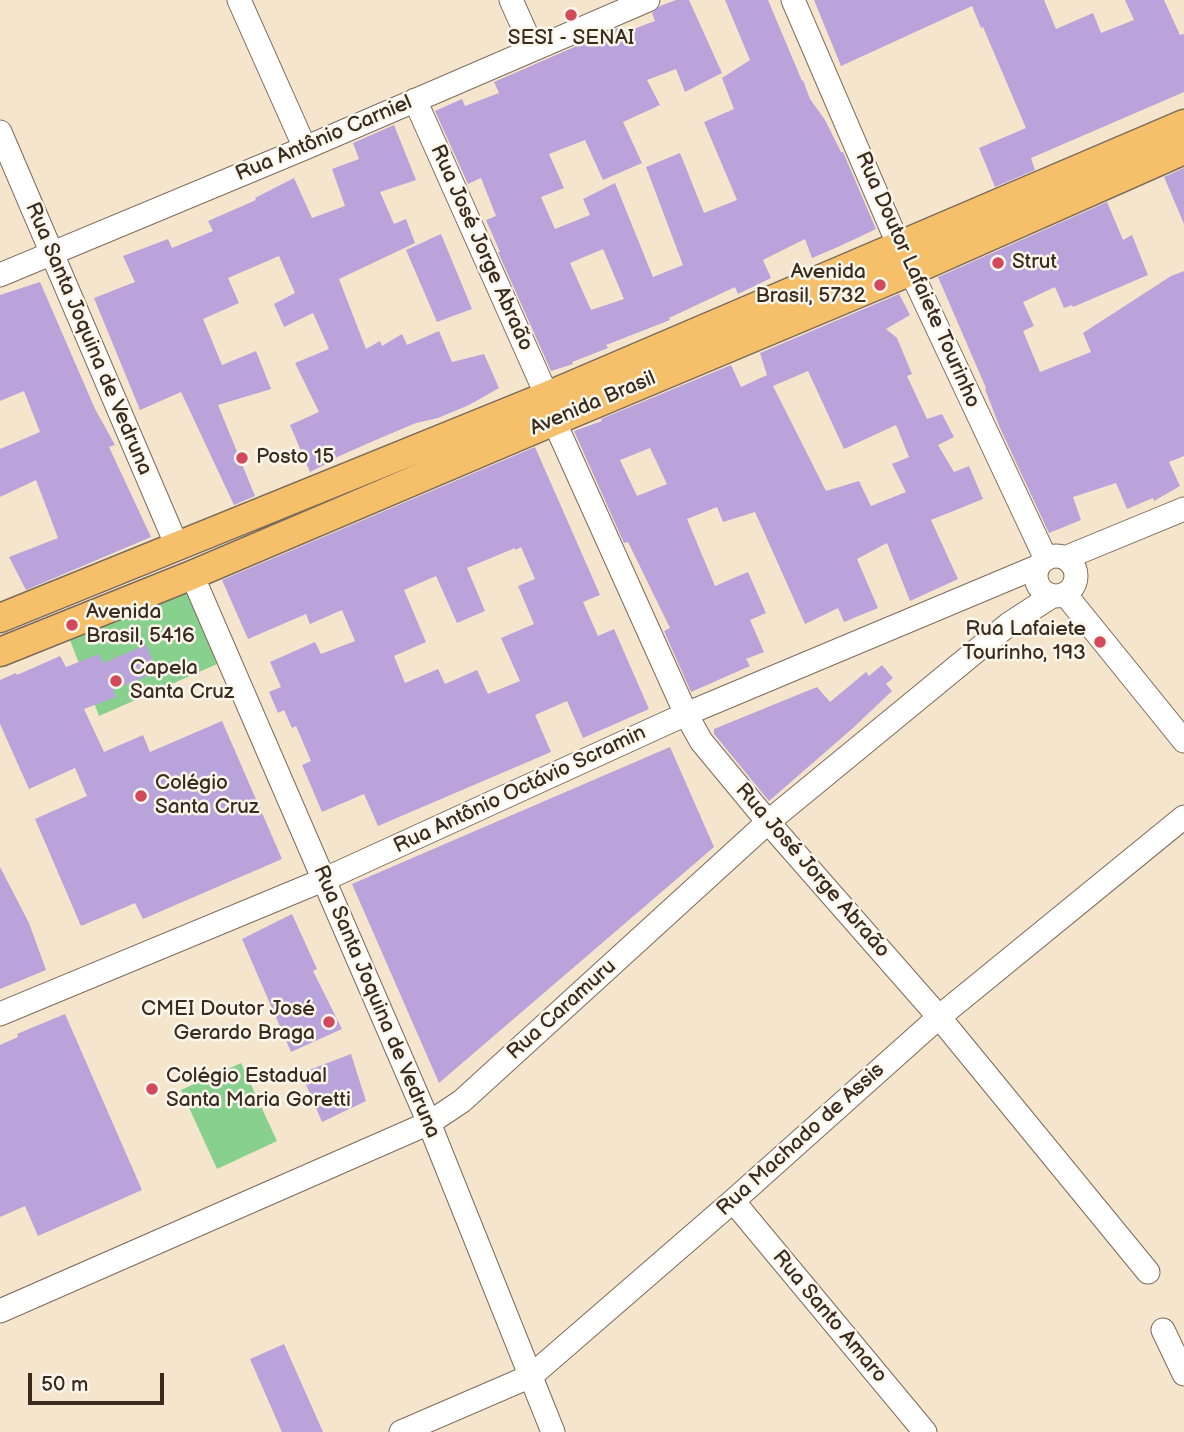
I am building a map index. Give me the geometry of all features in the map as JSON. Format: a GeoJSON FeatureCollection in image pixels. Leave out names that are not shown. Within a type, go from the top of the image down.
{"type":"FeatureCollection","features":[{"type":"Feature","properties":{"kind":"main road","name":"Avenida Brasil"},"geometry":{"type":"LineString","coordinates":[[905,258],[1184,124]]}},
{"type":"Feature","properties":{"kind":"main road","name":"Avenida Brasil"},"geometry":{"type":"LineString","coordinates":[[0,652],[192,575],[550,408],[905,258],[1184,150]]}},
{"type":"Feature","properties":{"kind":"main road","name":"Avenida Brasil"},"geometry":{"type":"LineString","coordinates":[[0,618],[177,546],[550,408]]}},
{"type":"Feature","properties":{"kind":"street"},"geometry":{"type":"LineString","coordinates":[[239,0],[305,148]]}},
{"type":"Feature","properties":{"kind":"street"},"geometry":{"type":"LineString","coordinates":[[511,0],[533,49]]}},
{"type":"Feature","properties":{"kind":"street","name":"Rua Antônio Carniel"},"geometry":{"type":"LineString","coordinates":[[0,275],[305,148],[648,0]]}},
{"type":"Feature","properties":{"kind":"street","name":"Rua Doutor Lafaiete Tourinho"},"geometry":{"type":"LineString","coordinates":[[793,0],[905,258],[1050,561]]}},
{"type":"Feature","properties":{"kind":"street","name":"Rua José Jorge Abraão"},"geometry":{"type":"LineString","coordinates":[[415,100],[550,408],[701,741],[939,1017],[1148,1272]]}},
{"type":"Feature","properties":{"kind":"street","name":"Rua Santa Joquina de Vedruna"},"geometry":{"type":"LineString","coordinates":[[0,132],[177,546]]}},
{"type":"Feature","properties":{"kind":"street","name":"Rua Antônio Octávio Scramin"},"geometry":{"type":"LineString","coordinates":[[0,1014],[323,880],[687,714],[1050,561],[1184,509]]}},
{"type":"Feature","properties":{"kind":"street","name":"Rua Antônio Octávio Scramin"},"geometry":{"type":"LineString","coordinates":[[1065,589],[1129,532]]}},
{"type":"Feature","properties":{"kind":"street"},"geometry":{"type":"LineString","coordinates":[[1050,561],[1074,566],[1065,589],[1041,589],[1036,576],[1050,561]]}},
{"type":"Feature","properties":{"kind":"street","name":"Rua Santa Joquina de Vedruna"},"geometry":{"type":"LineString","coordinates":[[192,575],[429,1123],[553,1432]]}},
{"type":"Feature","properties":{"kind":"street"},"geometry":{"type":"LineString","coordinates":[[1065,589],[1184,741]]}},
{"type":"Feature","properties":{"kind":"street","name":"Rua Caramuru"},"geometry":{"type":"LineString","coordinates":[[0,1311],[429,1123],[462,1101],[768,821],[1009,624],[1065,589]]}},
{"type":"Feature","properties":{"kind":"street","name":"Rua Machado de Assis"},"geometry":{"type":"LineString","coordinates":[[401,1432],[531,1376],[939,1017],[1184,817]]}},
{"type":"Feature","properties":{"kind":"street","name":"Rua Santo Amaro"},"geometry":{"type":"LineString","coordinates":[[733,1201],[925,1432]]}},
{"type":"Feature","properties":{"kind":"street"},"geometry":{"type":"LineString","coordinates":[[1163,1330],[1184,1374]]}},
{"type":"Feature","properties":{"kind":"green space"},"geometry":{"type":"Polygon","coordinates":[[[191,582],[224,661],[99,716],[67,632],[191,582]]]}},
{"type":"Feature","properties":{"kind":"green space"},"geometry":{"type":"Polygon","coordinates":[[[241,1063],[277,1141],[217,1169],[181,1090],[241,1063]]]}},
{"type":"Feature","properties":{"kind":"building"},"geometry":{"type":"Polygon","coordinates":[[[676,0],[689,0],[722,73],[685,92],[676,69],[647,80],[660,105],[623,122],[642,163],[603,180],[585,140],[549,154],[564,188],[541,197],[555,229],[590,215],[583,199],[615,183],[653,277],[683,265],[646,167],[680,153],[704,213],[737,200],[704,122],[734,109],[722,78],[750,60],[725,0],[768,0],[810,99],[843,152],[876,229],[812,258],[805,239],[763,260],[771,278],[738,294],[735,287],[669,318],[670,320],[606,345],[608,348],[572,362],[573,364],[551,371],[486,220],[496,216],[481,178],[468,184],[435,111],[462,99],[465,106],[499,93],[494,82],[620,27],[623,33],[655,21],[652,13],[660,6],[676,0]],[[603,249],[570,263],[591,310],[624,299],[603,249]]]}},
{"type":"Feature","properties":{"kind":"building"},"geometry":{"type":"Polygon","coordinates":[[[814,0],[1044,0],[1056,29],[1093,13],[1101,33],[1134,20],[1125,0],[1164,0],[1180,35],[1184,34],[1184,92],[1031,158],[1035,170],[995,187],[979,148],[1026,128],[972,6],[841,66],[814,0]]]}},
{"type":"Feature","properties":{"kind":"building"},"geometry":{"type":"Polygon","coordinates":[[[394,125],[416,180],[380,192],[394,224],[406,219],[415,243],[339,279],[366,349],[380,341],[382,346],[402,334],[407,345],[439,331],[452,362],[484,354],[499,388],[469,405],[438,418],[416,423],[335,458],[310,472],[290,425],[319,412],[295,363],[329,349],[313,313],[284,327],[274,304],[295,293],[279,256],[228,278],[239,303],[203,319],[222,365],[256,351],[271,389],[218,405],[255,496],[234,505],[181,392],[140,410],[94,298],[135,282],[123,256],[168,239],[172,248],[213,231],[208,221],[256,200],[255,198],[294,178],[312,218],[345,206],[332,169],[359,159],[353,143],[394,125]]]}},
{"type":"Feature","properties":{"kind":"building"},"geometry":{"type":"Polygon","coordinates":[[[1184,168],[1184,224],[1164,177],[1184,168]]]}},
{"type":"Feature","properties":{"kind":"building"},"geometry":{"type":"Polygon","coordinates":[[[1107,202],[1123,240],[1132,235],[1148,275],[1073,307],[1064,308],[1055,287],[1023,302],[1034,326],[1023,331],[1040,372],[1091,352],[1083,333],[1171,276],[1184,271],[1184,456],[1169,462],[1180,486],[1154,501],[1153,498],[1127,509],[1116,483],[1073,497],[1081,520],[1049,533],[1000,428],[986,388],[938,277],[1107,202]]]}},
{"type":"Feature","properties":{"kind":"building"},"geometry":{"type":"Polygon","coordinates":[[[441,234],[472,309],[437,322],[406,250],[441,234]]]}},
{"type":"Feature","properties":{"kind":"building"},"geometry":{"type":"Polygon","coordinates":[[[40,282],[95,409],[115,445],[109,447],[151,537],[26,590],[9,557],[58,538],[36,480],[0,497],[0,449],[40,432],[24,391],[0,401],[0,295],[40,282]]]}},
{"type":"Feature","properties":{"kind":"building"},"geometry":{"type":"Polygon","coordinates":[[[899,294],[910,315],[886,329],[897,338],[912,374],[907,376],[927,419],[942,414],[954,437],[938,445],[954,472],[969,466],[983,499],[931,520],[958,579],[910,601],[887,543],[857,559],[878,608],[844,622],[838,608],[805,624],[755,512],[723,522],[717,507],[687,519],[715,586],[748,572],[766,613],[750,620],[764,652],[746,659],[750,666],[691,692],[664,631],[670,628],[628,542],[624,543],[574,431],[731,365],[741,387],[767,375],[760,353],[899,294]],[[808,371],[773,386],[826,491],[859,481],[871,506],[906,492],[892,464],[909,457],[896,425],[844,449],[808,371]],[[650,448],[620,460],[637,496],[667,484],[650,448]]]}},
{"type":"Feature","properties":{"kind":"building"},"geometry":{"type":"Polygon","coordinates":[[[535,447],[600,595],[583,602],[598,636],[614,629],[649,709],[583,738],[567,701],[535,715],[551,752],[378,826],[364,794],[322,812],[302,765],[311,761],[296,726],[292,728],[284,710],[278,713],[269,692],[281,687],[270,662],[315,642],[321,654],[355,641],[342,610],[310,624],[306,614],[248,639],[222,580],[535,447]],[[521,547],[467,568],[485,611],[457,623],[436,576],[404,590],[426,642],[394,656],[405,683],[438,669],[445,684],[477,670],[488,694],[520,681],[501,638],[534,624],[518,586],[535,579],[521,547]]]}},
{"type":"Feature","properties":{"kind":"building"},"geometry":{"type":"Polygon","coordinates":[[[146,645],[157,672],[113,690],[116,697],[84,709],[104,752],[143,735],[150,752],[222,721],[282,859],[143,919],[135,903],[81,926],[35,819],[87,796],[75,768],[29,789],[0,724],[0,680],[60,656],[66,667],[99,654],[103,663],[146,645]]]}},
{"type":"Feature","properties":{"kind":"building"},"geometry":{"type":"Polygon","coordinates":[[[882,665],[893,678],[886,684],[892,691],[769,801],[714,734],[714,729],[817,687],[830,702],[866,672],[869,676],[882,665]]]}},
{"type":"Feature","properties":{"kind":"building"},"geometry":{"type":"Polygon","coordinates":[[[670,747],[714,847],[439,1083],[352,884],[670,747]]]}},
{"type":"Feature","properties":{"kind":"building"},"geometry":{"type":"Polygon","coordinates":[[[0,867],[29,923],[46,970],[0,989],[0,867]]]}},
{"type":"Feature","properties":{"kind":"building"},"geometry":{"type":"Polygon","coordinates":[[[292,914],[317,969],[313,971],[342,1029],[291,1052],[242,939],[292,914]]]}},
{"type":"Feature","properties":{"kind":"building"},"geometry":{"type":"Polygon","coordinates":[[[65,1014],[142,1190],[38,1236],[25,1206],[0,1217],[0,1045],[18,1037],[17,1034],[65,1014]]]}},
{"type":"Feature","properties":{"kind":"building"},"geometry":{"type":"Polygon","coordinates":[[[351,1054],[366,1101],[322,1122],[301,1073],[351,1054]]]}},
{"type":"Feature","properties":{"kind":"building"},"geometry":{"type":"Polygon","coordinates":[[[284,1344],[323,1432],[282,1432],[250,1359],[284,1344]]]}},
{"type":"Feature","properties":{"kind":"place","name":"SESI - SENAI"},"geometry":{"type":"Point","coordinates":[571,15]}},
{"type":"Feature","properties":{"kind":"place","name":"Strut"},"geometry":{"type":"Point","coordinates":[998,263]}},
{"type":"Feature","properties":{"kind":"place","name":"Avenida Brasil, 5732"},"geometry":{"type":"Point","coordinates":[880,285]}},
{"type":"Feature","properties":{"kind":"place","name":"Posto 15"},"geometry":{"type":"Point","coordinates":[242,458]}},
{"type":"Feature","properties":{"kind":"place","name":"Avenida Brasil, 5416"},"geometry":{"type":"Point","coordinates":[72,625]}},
{"type":"Feature","properties":{"kind":"place","name":"Rua Lafaiete Tourinho, 193"},"geometry":{"type":"Point","coordinates":[1100,642]}},
{"type":"Feature","properties":{"kind":"place","name":"Capela Santa Cruz"},"geometry":{"type":"Point","coordinates":[116,681]}},
{"type":"Feature","properties":{"kind":"place","name":"Colégio Santa Cruz"},"geometry":{"type":"Point","coordinates":[141,796]}},
{"type":"Feature","properties":{"kind":"place","name":"CMEI Doutor José Gerardo Braga"},"geometry":{"type":"Point","coordinates":[329,1022]}},
{"type":"Feature","properties":{"kind":"place","name":"Colégio Estadual Santa Maria Goretti"},"geometry":{"type":"Point","coordinates":[152,1089]}}]}
